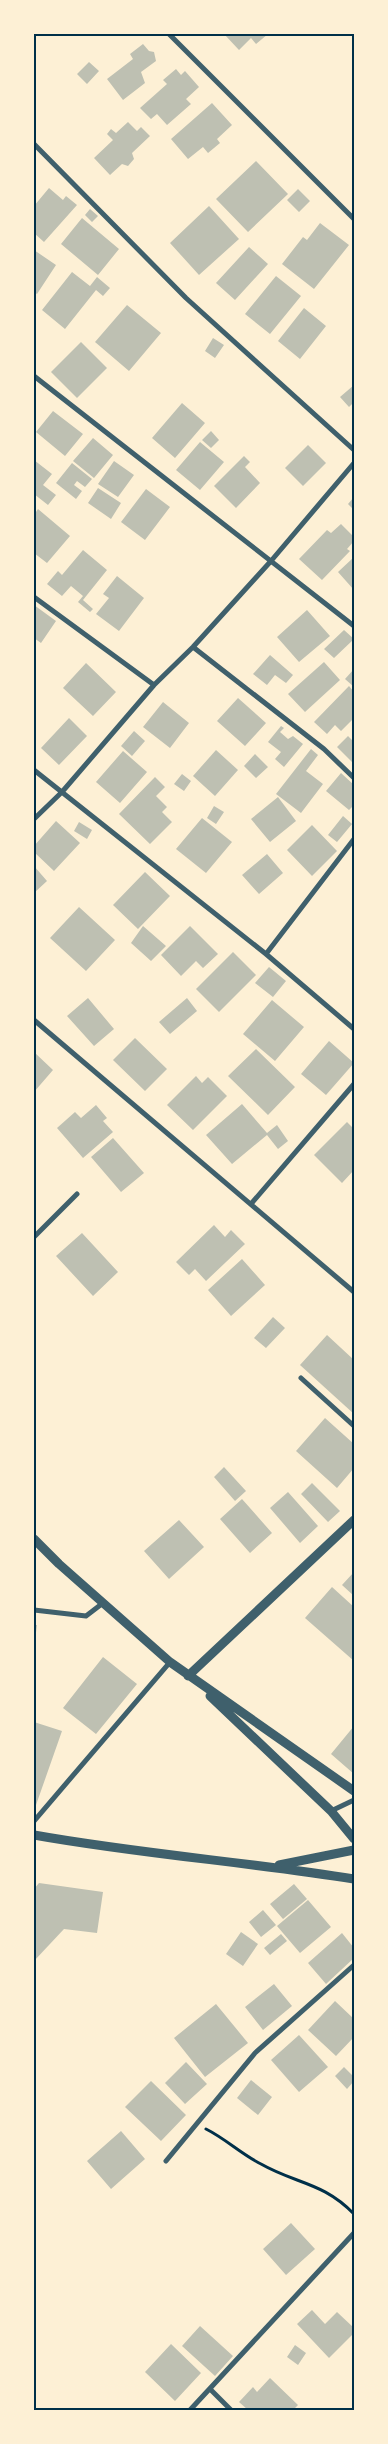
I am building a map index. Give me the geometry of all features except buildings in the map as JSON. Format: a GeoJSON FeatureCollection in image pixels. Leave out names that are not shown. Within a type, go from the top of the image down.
{"type":"FeatureCollection","features":[{"type":"Feature","properties":{"kind":"street"},"geometry":{"type":"LineString","coordinates":[[169,34],[354,218]]}},
{"type":"Feature","properties":{"kind":"street"},"geometry":{"type":"LineString","coordinates":[[34,144],[186,298],[354,450]]}},
{"type":"Feature","properties":{"kind":"street"},"geometry":{"type":"LineString","coordinates":[[34,376],[354,626]]}},
{"type":"Feature","properties":{"kind":"street"},"geometry":{"type":"LineString","coordinates":[[34,819],[62,792],[154,685],[193,647],[272,561],[354,463]]}},
{"type":"Feature","properties":{"kind":"street"},"geometry":{"type":"LineString","coordinates":[[34,596],[154,685]]}},
{"type":"Feature","properties":{"kind":"street"},"geometry":{"type":"LineString","coordinates":[[193,647],[324,749],[354,778]]}},
{"type":"Feature","properties":{"kind":"street"},"geometry":{"type":"LineString","coordinates":[[34,770],[266,954],[354,1030]]}},
{"type":"Feature","properties":{"kind":"street"},"geometry":{"type":"LineString","coordinates":[[266,954],[354,839]]}},
{"type":"Feature","properties":{"kind":"street"},"geometry":{"type":"LineString","coordinates":[[34,1020],[354,1292]]}},
{"type":"Feature","properties":{"kind":"street"},"geometry":{"type":"LineString","coordinates":[[251,1204],[354,1084]]}},
{"type":"Feature","properties":{"kind":"street"},"geometry":{"type":"LineString","coordinates":[[34,1237],[76,1194]]}},
{"type":"Feature","properties":{"kind":"street"},"geometry":{"type":"LineString","coordinates":[[301,1378],[354,1426]]}},
{"type":"Feature","properties":{"kind":"street"},"geometry":{"type":"LineString","coordinates":[[188,1676],[354,1520]]}},
{"type":"Feature","properties":{"kind":"street"},"geometry":{"type":"LineString","coordinates":[[34,1539],[170,1662],[354,1791]]}},
{"type":"Feature","properties":{"kind":"street"},"geometry":{"type":"LineString","coordinates":[[34,1610],[86,1616],[103,1603]]}},
{"type":"Feature","properties":{"kind":"street"},"geometry":{"type":"LineString","coordinates":[[34,1821],[170,1662]]}},
{"type":"Feature","properties":{"kind":"street"},"geometry":{"type":"LineString","coordinates":[[188,1676],[331,1811],[354,1839]]}},
{"type":"Feature","properties":{"kind":"street"},"geometry":{"type":"LineString","coordinates":[[331,1811],[354,1800]]}},
{"type":"Feature","properties":{"kind":"street"},"geometry":{"type":"LineString","coordinates":[[34,1835],[72,1842],[274,1866],[354,1879]]}},
{"type":"Feature","properties":{"kind":"street"},"geometry":{"type":"LineString","coordinates":[[274,1866],[354,1850]]}},
{"type":"Feature","properties":{"kind":"street"},"geometry":{"type":"LineString","coordinates":[[166,2161],[255,2053],[354,1965]]}},
{"type":"Feature","properties":{"kind":"street"},"geometry":{"type":"LineString","coordinates":[[190,2410],[354,2233]]}},
{"type":"Feature","properties":{"kind":"street"},"geometry":{"type":"LineString","coordinates":[[210,2389],[231,2410]]}},
{"type":"Feature","properties":{"kind":"path"},"geometry":{"type":"LineString","coordinates":[[196,2124],[222,2137],[261,2164],[333,2194],[354,2214]]}}]}
